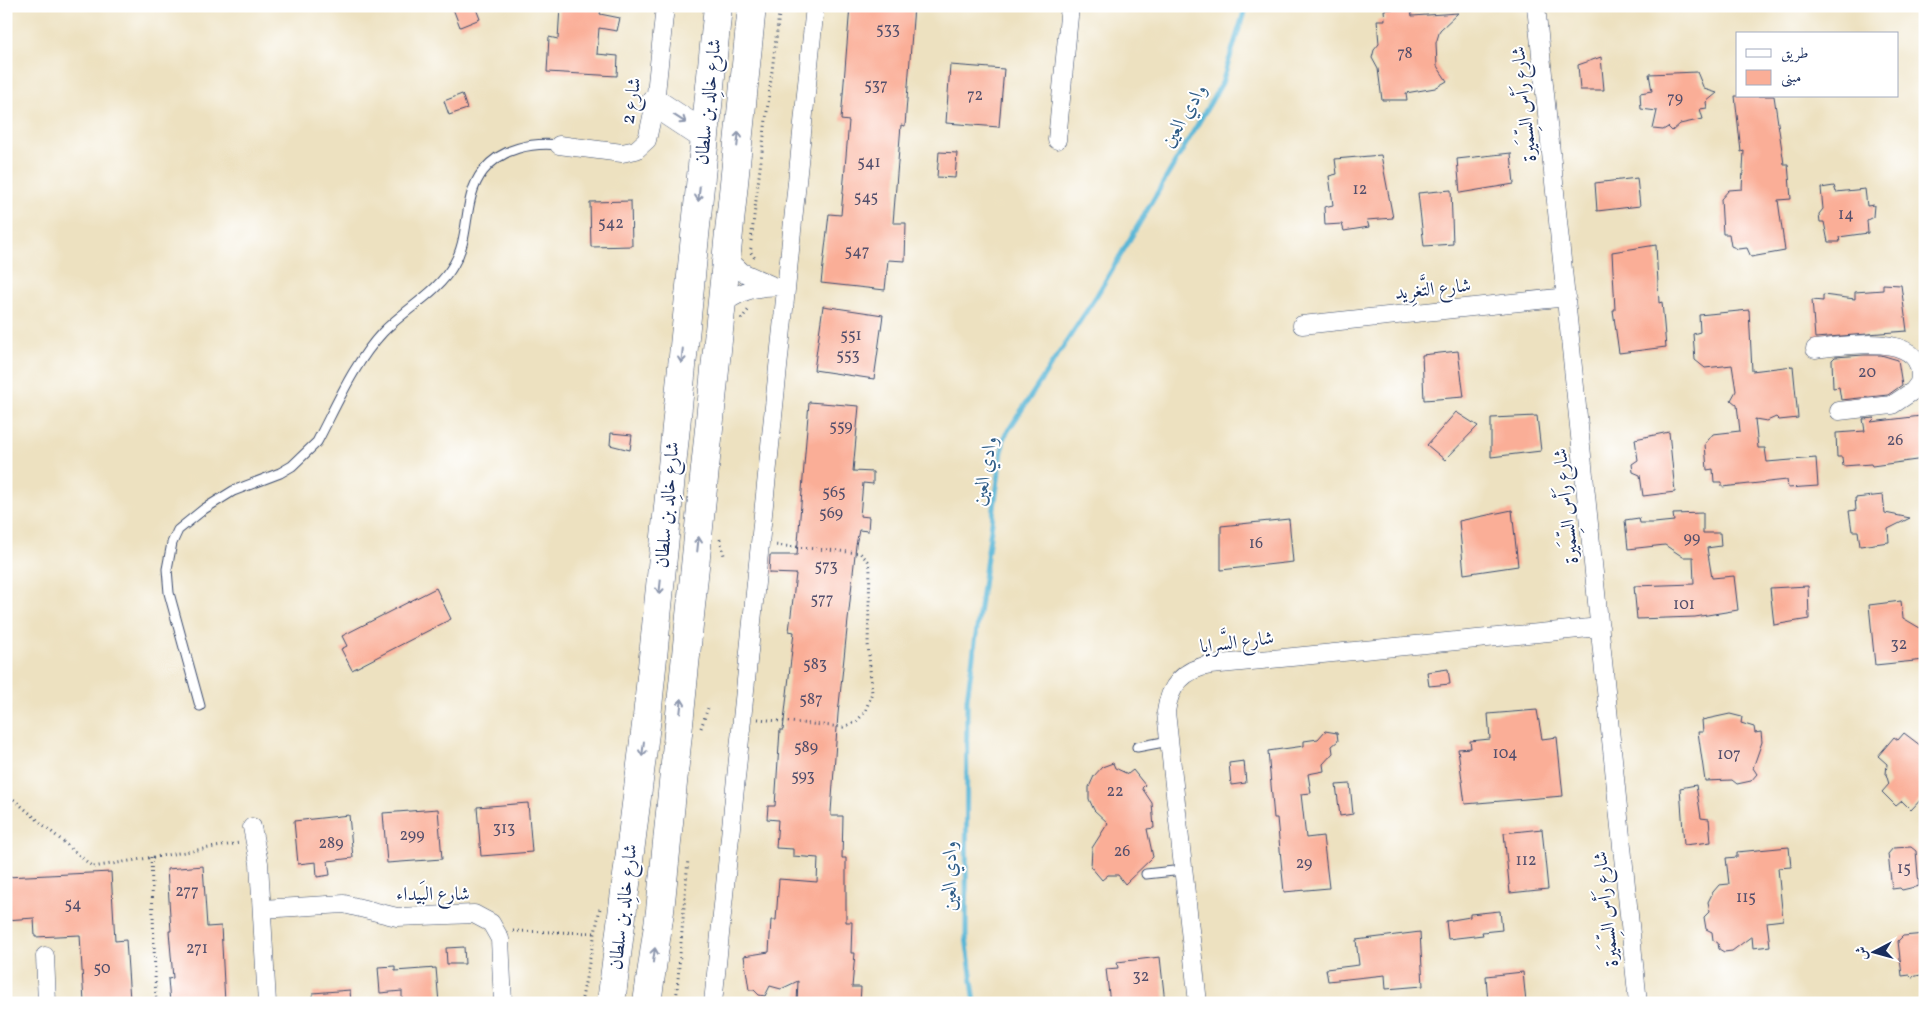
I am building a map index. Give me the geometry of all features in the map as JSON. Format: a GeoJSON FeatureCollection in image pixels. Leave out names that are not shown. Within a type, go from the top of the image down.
{"type":"FeatureCollection","features":[{"type":"Feature","properties":{"kind":"main road","name":"شارع خالِد بن سلطان"},"geometry":{"type":"LineString","coordinates":[[611,1003],[647,716],[718,6]]}},
{"type":"Feature","properties":{"kind":"main road","name":"شارع خالِد بن سلطان"},"geometry":{"type":"LineString","coordinates":[[647,1003],[660,911],[752,6]]}},
{"type":"Feature","properties":{"kind":"main road"},"geometry":{"type":"LineString","coordinates":[[655,103],[705,136]]}},
{"type":"Feature","properties":{"kind":"street","name":"شارع 2"},"geometry":{"type":"LineString","coordinates":[[559,145],[622,153],[636,150],[642,146],[650,134],[665,6]]}},
{"type":"Feature","properties":{"kind":"street"},"geometry":{"type":"LineString","coordinates":[[713,1003],[760,544],[779,286],[815,6]]}},
{"type":"Feature","properties":{"kind":"street"},"geometry":{"type":"LineString","coordinates":[[1057,140],[1070,6]]}},
{"type":"Feature","properties":{"kind":"street","name":"شارع رَأس السِّمَيرة"},"geometry":{"type":"LineString","coordinates":[[1536,6],[1638,1003]]}},
{"type":"Feature","properties":{"kind":"street"},"geometry":{"type":"LineString","coordinates":[[727,258],[742,272],[779,286]]}},
{"type":"Feature","properties":{"kind":"street"},"geometry":{"type":"LineString","coordinates":[[723,304],[740,293],[779,286]]}},
{"type":"Feature","properties":{"kind":"street","name":"شارع التَّغرِيد"},"geometry":{"type":"LineString","coordinates":[[1302,325],[1567,297]]}},
{"type":"Feature","properties":{"kind":"street"},"geometry":{"type":"LineString","coordinates":[[1815,349],[1883,343],[1892,345],[1914,358],[1922,371],[1916,387],[1895,404],[1839,411]]}},
{"type":"Feature","properties":{"kind":"street","name":"شارع السَّرايا"},"geometry":{"type":"LineString","coordinates":[[1198,1003],[1166,712],[1170,692],[1182,676],[1200,667],[1600,627]]}},
{"type":"Feature","properties":{"kind":"street"},"geometry":{"type":"LineString","coordinates":[[254,833],[259,863],[267,1003]]}},
{"type":"Feature","properties":{"kind":"street","name":"شارع البَيداء"},"geometry":{"type":"LineString","coordinates":[[262,908],[344,904],[397,917],[465,913],[483,918],[496,930]]}},
{"type":"Feature","properties":{"kind":"street"},"geometry":{"type":"LineString","coordinates":[[496,930],[502,947],[503,1003]]}},
{"type":"Feature","properties":{"kind":"street"},"geometry":{"type":"LineString","coordinates":[[45,956],[47,1003]]}},
{"type":"Feature","properties":{"kind":"lane"},"geometry":{"type":"LineString","coordinates":[[200,706],[167,581],[168,556],[178,530],[218,499],[250,483],[280,473],[305,455],[317,442],[360,361],[371,346],[395,320],[438,286],[456,263],[463,241],[473,192],[483,170],[501,156],[522,147],[540,144],[559,145]]}},
{"type":"Feature","properties":{"kind":"lane"},"geometry":{"type":"LineString","coordinates":[[1137,747],[1169,741]]}},
{"type":"Feature","properties":{"kind":"lane"},"geometry":{"type":"LineString","coordinates":[[1146,874],[1183,870]]}},
{"type":"Feature","properties":{"kind":"path"},"geometry":{"type":"LineString","coordinates":[[756,260],[750,251],[780,6]]}},
{"type":"Feature","properties":{"kind":"path"},"geometry":{"type":"LineString","coordinates":[[742,718],[844,727],[856,722],[866,712],[872,693],[868,644],[870,573],[868,561],[860,553],[760,544]]}},
{"type":"Feature","properties":{"kind":"path"},"geometry":{"type":"LineString","coordinates":[[699,734],[709,705]]}},
{"type":"Feature","properties":{"kind":"path"},"geometry":{"type":"LineString","coordinates":[[6,793],[93,867],[151,857],[254,833]]}},
{"type":"Feature","properties":{"kind":"path"},"geometry":{"type":"LineString","coordinates":[[676,1003],[689,852]]}},
{"type":"Feature","properties":{"kind":"path"},"geometry":{"type":"LineString","coordinates":[[151,857],[156,1003]]}},
{"type":"Feature","properties":{"kind":"path"},"geometry":{"type":"LineString","coordinates":[[496,930],[595,932]]}},
{"type":"Feature","properties":{"kind":"building"},"geometry":{"type":"Polygon","coordinates":[[[452,6],[475,6],[480,19],[460,27],[452,6]]]}},
{"type":"Feature","properties":{"kind":"building"},"geometry":{"type":"Polygon","coordinates":[[[850,6],[914,6],[905,126],[901,125],[893,223],[906,223],[905,261],[888,260],[885,290],[821,283],[829,214],[841,215],[849,121],[841,120],[850,6]]]}},
{"type":"Feature","properties":{"kind":"building"},"geometry":{"type":"Polygon","coordinates":[[[560,7],[601,10],[600,14],[620,18],[617,31],[599,28],[597,54],[618,56],[617,76],[547,72],[549,37],[558,39],[560,7]]]}},
{"type":"Feature","properties":{"kind":"building"},"geometry":{"type":"Polygon","coordinates":[[[1410,7],[1412,16],[1458,13],[1440,30],[1436,43],[1437,66],[1447,81],[1435,88],[1406,93],[1407,100],[1382,100],[1378,69],[1372,58],[1374,50],[1379,44],[1377,20],[1385,20],[1384,10],[1410,7]]]}},
{"type":"Feature","properties":{"kind":"building"},"geometry":{"type":"Polygon","coordinates":[[[1601,57],[1604,90],[1580,90],[1578,65],[1601,57]]]}},
{"type":"Feature","properties":{"kind":"building"},"geometry":{"type":"Polygon","coordinates":[[[950,65],[1004,69],[999,127],[946,123],[950,65]]]}},
{"type":"Feature","properties":{"kind":"building"},"geometry":{"type":"Polygon","coordinates":[[[1697,72],[1704,89],[1717,93],[1706,102],[1707,108],[1700,109],[1703,119],[1680,124],[1672,131],[1668,127],[1663,130],[1653,129],[1657,111],[1641,109],[1640,93],[1652,91],[1649,74],[1697,72]]]}},
{"type":"Feature","properties":{"kind":"building"},"geometry":{"type":"Polygon","coordinates":[[[462,94],[467,109],[449,115],[444,101],[462,94]]]}},
{"type":"Feature","properties":{"kind":"building"},"geometry":{"type":"Polygon","coordinates":[[[1735,96],[1736,98],[1774,98],[1784,164],[1788,164],[1791,199],[1778,200],[1785,251],[1751,257],[1747,248],[1738,249],[1731,246],[1729,234],[1723,234],[1721,199],[1729,190],[1742,189],[1744,151],[1741,152],[1735,96]]]}},
{"type":"Feature","properties":{"kind":"building"},"geometry":{"type":"Polygon","coordinates":[[[939,152],[957,153],[955,178],[937,177],[939,152]]]}},
{"type":"Feature","properties":{"kind":"building"},"geometry":{"type":"Polygon","coordinates":[[[1511,153],[1514,184],[1460,193],[1457,159],[1511,153]]]}},
{"type":"Feature","properties":{"kind":"building"},"geometry":{"type":"Polygon","coordinates":[[[1381,155],[1393,218],[1367,220],[1369,227],[1344,231],[1342,224],[1325,225],[1324,207],[1333,205],[1329,176],[1337,174],[1335,159],[1381,155]]]}},
{"type":"Feature","properties":{"kind":"building"},"geometry":{"type":"Polygon","coordinates":[[[1637,178],[1640,206],[1597,211],[1595,183],[1637,178]]]}},
{"type":"Feature","properties":{"kind":"building"},"geometry":{"type":"Polygon","coordinates":[[[1834,186],[1836,192],[1865,189],[1867,206],[1874,205],[1873,217],[1867,220],[1868,233],[1839,237],[1840,242],[1828,242],[1824,222],[1820,222],[1819,214],[1823,209],[1821,188],[1834,186]]]}},
{"type":"Feature","properties":{"kind":"building"},"geometry":{"type":"Polygon","coordinates":[[[1451,190],[1453,244],[1424,246],[1418,193],[1451,190]]]}},
{"type":"Feature","properties":{"kind":"building"},"geometry":{"type":"Polygon","coordinates":[[[631,201],[632,246],[591,247],[590,202],[631,201]]]}},
{"type":"Feature","properties":{"kind":"building"},"geometry":{"type":"Polygon","coordinates":[[[1656,245],[1659,303],[1662,302],[1666,347],[1619,353],[1613,310],[1615,310],[1612,252],[1656,245]]]}},
{"type":"Feature","properties":{"kind":"building"},"geometry":{"type":"Polygon","coordinates":[[[1883,284],[1901,285],[1907,331],[1815,338],[1812,300],[1823,301],[1823,295],[1855,299],[1855,292],[1883,290],[1883,284]]]}},
{"type":"Feature","properties":{"kind":"building"},"geometry":{"type":"Polygon","coordinates":[[[823,306],[883,315],[874,379],[814,370],[823,306]]]}},
{"type":"Feature","properties":{"kind":"building"},"geometry":{"type":"Polygon","coordinates":[[[1749,310],[1752,371],[1793,366],[1798,418],[1779,420],[1776,417],[1767,421],[1755,419],[1758,448],[1765,448],[1767,462],[1816,458],[1818,486],[1788,488],[1787,480],[1722,487],[1722,482],[1714,482],[1713,469],[1707,470],[1705,444],[1713,434],[1740,431],[1737,405],[1731,400],[1736,391],[1732,365],[1705,368],[1695,360],[1693,334],[1700,332],[1699,315],[1749,310]]]}},
{"type":"Feature","properties":{"kind":"building"},"geometry":{"type":"Polygon","coordinates":[[[1458,351],[1464,397],[1424,400],[1422,355],[1458,351]]]}},
{"type":"Feature","properties":{"kind":"building"},"geometry":{"type":"Polygon","coordinates":[[[1881,355],[1898,360],[1902,385],[1888,395],[1841,400],[1839,387],[1833,388],[1832,360],[1835,357],[1881,355]]]}},
{"type":"Feature","properties":{"kind":"building"},"geometry":{"type":"Polygon","coordinates":[[[809,402],[859,406],[853,471],[873,472],[873,484],[863,483],[860,516],[869,517],[868,531],[859,530],[856,545],[838,714],[831,812],[831,816],[843,816],[842,858],[846,858],[846,922],[852,922],[851,953],[855,953],[852,987],[861,987],[860,1003],[797,1003],[798,981],[781,989],[770,986],[765,996],[759,995],[754,990],[749,990],[744,956],[769,952],[771,920],[776,920],[779,879],[817,882],[818,858],[793,856],[793,849],[776,848],[778,820],[767,819],[768,806],[775,806],[780,730],[783,730],[794,632],[789,631],[796,574],[769,573],[770,555],[797,555],[809,402]]]}},
{"type":"Feature","properties":{"kind":"building"},"geometry":{"type":"Polygon","coordinates":[[[1456,412],[1478,426],[1445,460],[1427,445],[1456,412]]]}},
{"type":"Feature","properties":{"kind":"building"},"geometry":{"type":"Polygon","coordinates":[[[1537,416],[1541,451],[1491,457],[1491,418],[1537,416]]]}},
{"type":"Feature","properties":{"kind":"building"},"geometry":{"type":"Polygon","coordinates":[[[1921,416],[1924,459],[1872,466],[1871,464],[1843,466],[1842,457],[1837,457],[1836,433],[1865,431],[1863,419],[1875,418],[1871,422],[1921,416]]]}},
{"type":"Feature","properties":{"kind":"building"},"geometry":{"type":"Polygon","coordinates":[[[1669,432],[1675,492],[1643,496],[1640,475],[1633,472],[1632,464],[1638,460],[1635,439],[1669,432]]]}},
{"type":"Feature","properties":{"kind":"building"},"geometry":{"type":"Polygon","coordinates":[[[611,433],[632,435],[630,450],[610,445],[611,433]]]}},
{"type":"Feature","properties":{"kind":"building"},"geometry":{"type":"Polygon","coordinates":[[[1883,495],[1885,513],[1910,518],[1888,529],[1889,542],[1860,546],[1858,531],[1852,531],[1849,511],[1856,510],[1855,498],[1883,495]]]}},
{"type":"Feature","properties":{"kind":"building"},"geometry":{"type":"Polygon","coordinates":[[[1512,510],[1518,566],[1464,574],[1459,521],[1512,510]]]}},
{"type":"Feature","properties":{"kind":"building"},"geometry":{"type":"Polygon","coordinates":[[[1703,513],[1703,533],[1720,533],[1721,546],[1707,548],[1712,578],[1734,576],[1738,610],[1695,617],[1637,619],[1634,586],[1694,584],[1693,557],[1683,557],[1665,545],[1628,549],[1625,520],[1639,518],[1640,523],[1654,523],[1674,521],[1673,514],[1703,513]]]}},
{"type":"Feature","properties":{"kind":"building"},"geometry":{"type":"Polygon","coordinates":[[[1289,519],[1293,562],[1221,570],[1221,526],[1289,519]]]}},
{"type":"Feature","properties":{"kind":"building"},"geometry":{"type":"Polygon","coordinates":[[[1808,586],[1809,619],[1774,625],[1770,588],[1808,586]]]}},
{"type":"Feature","properties":{"kind":"building"},"geometry":{"type":"Polygon","coordinates":[[[436,588],[451,619],[352,670],[341,649],[347,646],[342,636],[436,588]]]}},
{"type":"Feature","properties":{"kind":"building"},"geometry":{"type":"Polygon","coordinates":[[[1901,601],[1903,618],[1925,631],[1925,660],[1875,665],[1869,605],[1901,601]]]}},
{"type":"Feature","properties":{"kind":"building"},"geometry":{"type":"Polygon","coordinates":[[[1448,669],[1450,684],[1429,686],[1427,672],[1448,669]]]}},
{"type":"Feature","properties":{"kind":"building"},"geometry":{"type":"Polygon","coordinates":[[[1537,710],[1542,739],[1557,737],[1563,796],[1465,804],[1458,749],[1471,748],[1470,741],[1490,739],[1488,714],[1537,710]]]}},
{"type":"Feature","properties":{"kind":"building"},"geometry":{"type":"Polygon","coordinates":[[[1730,714],[1742,717],[1741,723],[1754,727],[1755,733],[1761,732],[1762,742],[1753,768],[1757,774],[1751,781],[1737,784],[1732,780],[1705,781],[1698,732],[1703,732],[1702,720],[1730,714]]]}},
{"type":"Feature","properties":{"kind":"building"},"geometry":{"type":"Polygon","coordinates":[[[1325,731],[1337,733],[1338,741],[1332,746],[1333,753],[1323,764],[1324,771],[1308,774],[1311,793],[1301,794],[1306,838],[1323,836],[1329,888],[1284,892],[1277,818],[1274,818],[1268,751],[1304,746],[1304,741],[1318,739],[1325,731]]]}},
{"type":"Feature","properties":{"kind":"building"},"geometry":{"type":"Polygon","coordinates":[[[1904,733],[1925,749],[1925,795],[1911,810],[1902,801],[1896,806],[1882,792],[1889,784],[1886,774],[1887,764],[1878,756],[1894,737],[1898,740],[1904,733]]]}},
{"type":"Feature","properties":{"kind":"building"},"geometry":{"type":"Polygon","coordinates":[[[1244,761],[1246,783],[1231,785],[1229,763],[1244,761]]]}},
{"type":"Feature","properties":{"kind":"building"},"geometry":{"type":"Polygon","coordinates":[[[1113,763],[1115,768],[1128,774],[1133,770],[1145,785],[1142,788],[1152,803],[1154,828],[1147,829],[1153,857],[1125,884],[1118,875],[1108,875],[1102,880],[1091,867],[1092,848],[1108,823],[1094,810],[1089,799],[1089,787],[1094,776],[1102,767],[1113,763]]]}},
{"type":"Feature","properties":{"kind":"building"},"geometry":{"type":"Polygon","coordinates":[[[1350,784],[1353,814],[1340,816],[1336,785],[1350,784]]]}},
{"type":"Feature","properties":{"kind":"building"},"geometry":{"type":"Polygon","coordinates":[[[1696,785],[1701,818],[1709,819],[1711,842],[1684,845],[1680,788],[1696,785]]]}},
{"type":"Feature","properties":{"kind":"building"},"geometry":{"type":"Polygon","coordinates":[[[528,803],[532,852],[481,856],[477,807],[528,803]]]}},
{"type":"Feature","properties":{"kind":"building"},"geometry":{"type":"Polygon","coordinates":[[[438,809],[442,859],[387,863],[383,813],[438,809]]]}},
{"type":"Feature","properties":{"kind":"building"},"geometry":{"type":"Polygon","coordinates":[[[349,815],[353,858],[328,861],[330,875],[317,877],[316,862],[298,864],[294,821],[349,815]]]}},
{"type":"Feature","properties":{"kind":"building"},"geometry":{"type":"Polygon","coordinates":[[[1542,829],[1548,889],[1510,893],[1504,833],[1542,829]]]}},
{"type":"Feature","properties":{"kind":"building"},"geometry":{"type":"Polygon","coordinates":[[[1789,847],[1791,867],[1778,868],[1783,920],[1767,922],[1770,946],[1753,948],[1752,936],[1732,951],[1724,952],[1719,949],[1718,943],[1713,940],[1712,932],[1706,929],[1704,917],[1710,911],[1708,902],[1713,892],[1719,885],[1729,884],[1726,858],[1737,857],[1737,852],[1789,847]]]}},
{"type":"Feature","properties":{"kind":"building"},"geometry":{"type":"Polygon","coordinates":[[[1911,847],[1916,851],[1919,886],[1902,890],[1900,888],[1892,889],[1888,854],[1893,848],[1911,847]]]}},
{"type":"Feature","properties":{"kind":"building"},"geometry":{"type":"Polygon","coordinates":[[[203,866],[207,927],[221,926],[225,1003],[170,1003],[168,979],[173,978],[167,869],[203,866]]]}},
{"type":"Feature","properties":{"kind":"building"},"geometry":{"type":"Polygon","coordinates":[[[111,872],[115,941],[126,940],[130,1000],[84,1003],[80,935],[35,937],[34,918],[6,920],[6,877],[111,872]]]}},
{"type":"Feature","properties":{"kind":"building"},"geometry":{"type":"Polygon","coordinates":[[[1500,911],[1502,930],[1482,932],[1483,935],[1448,939],[1446,921],[1470,917],[1470,914],[1500,911]]]}},
{"type":"Feature","properties":{"kind":"building"},"geometry":{"type":"Polygon","coordinates":[[[1420,932],[1423,986],[1386,989],[1385,975],[1328,981],[1326,969],[1359,965],[1356,940],[1420,932]]]}},
{"type":"Feature","properties":{"kind":"building"},"geometry":{"type":"Polygon","coordinates":[[[1925,934],[1925,974],[1912,977],[1910,975],[1902,976],[1898,941],[1903,936],[1925,934]]]}},
{"type":"Feature","properties":{"kind":"building"},"geometry":{"type":"Polygon","coordinates":[[[464,947],[465,964],[447,964],[446,948],[464,947]]]}},
{"type":"Feature","properties":{"kind":"building"},"geometry":{"type":"Polygon","coordinates":[[[1160,957],[1165,1003],[1110,1003],[1106,969],[1118,968],[1117,962],[1160,957]]]}},
{"type":"Feature","properties":{"kind":"building"},"geometry":{"type":"Polygon","coordinates":[[[395,966],[395,971],[436,968],[439,1003],[402,1003],[402,991],[380,993],[378,967],[395,966]]]}},
{"type":"Feature","properties":{"kind":"building"},"geometry":{"type":"Polygon","coordinates":[[[1523,972],[1526,1003],[1488,1003],[1486,976],[1523,972]]]}},
{"type":"Feature","properties":{"kind":"building"},"geometry":{"type":"Polygon","coordinates":[[[350,990],[351,1003],[313,1003],[313,993],[350,990]]]}},
{"type":"Feature","properties":{"kind":"waterway","name":"وادي العين"},"geometry":{"type":"LineString","coordinates":[[975,1003],[966,937],[967,699],[1004,437],[1097,295],[1222,83],[1246,6]]}}]}
